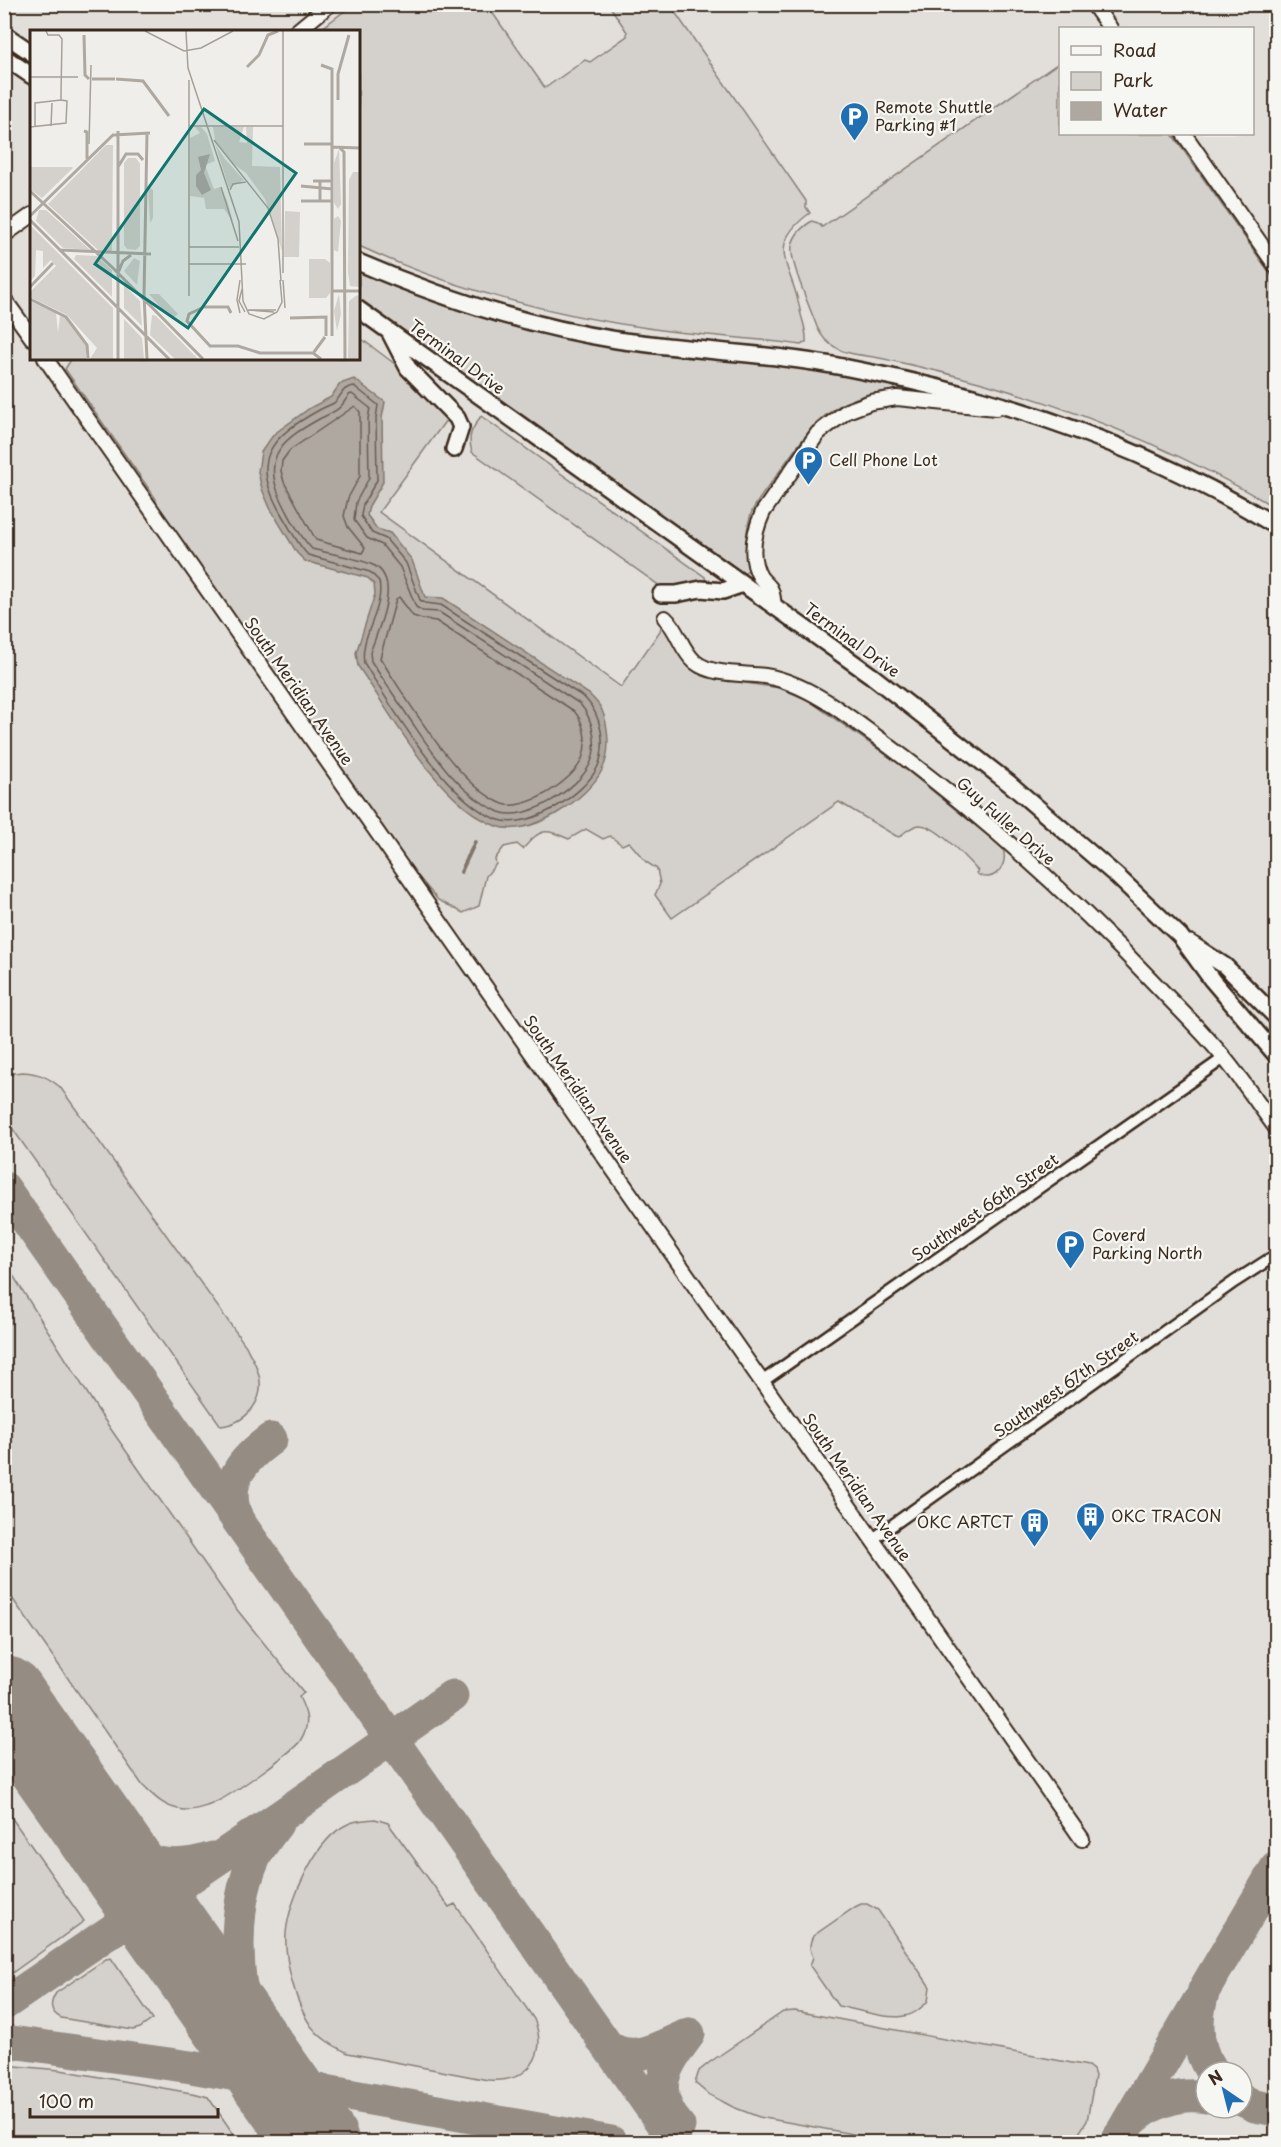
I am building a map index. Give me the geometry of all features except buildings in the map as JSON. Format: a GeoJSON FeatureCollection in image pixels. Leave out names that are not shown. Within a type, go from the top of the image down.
{"type":"FeatureCollection","features":[{"type":"Feature","properties":{"kind":"main road"},"geometry":{"type":"LineString","coordinates":[[4,34],[30,52]]}},
{"type":"Feature","properties":{"kind":"main road"},"geometry":{"type":"LineString","coordinates":[[4,57],[30,75]]}},
{"type":"Feature","properties":{"kind":"main road"},"geometry":{"type":"LineString","coordinates":[[360,263],[440,295],[529,321],[639,343],[845,367],[914,382],[1022,411],[1155,460],[1249,508],[1276,526]]}},
{"type":"Feature","properties":{"kind":"main road","name":"Terminal Drive"},"geometry":{"type":"LineString","coordinates":[[360,310],[872,676],[1002,777],[1095,857],[1180,936],[1212,980],[1276,1055]]}},
{"type":"Feature","properties":{"kind":"main road"},"geometry":{"type":"LineString","coordinates":[[388,330],[408,368],[457,418],[461,427],[454,449]]}},
{"type":"Feature","properties":{"kind":"main road"},"geometry":{"type":"LineString","coordinates":[[661,594],[701,590],[723,591],[743,584]]}},
{"type":"Feature","properties":{"kind":"main road"},"geometry":{"type":"LineString","coordinates":[[1180,936],[1225,966],[1276,1017]]}},
{"type":"Feature","properties":{"kind":"street"},"geometry":{"type":"LineString","coordinates":[[299,28],[330,4]]}},
{"type":"Feature","properties":{"kind":"street"},"geometry":{"type":"LineString","coordinates":[[1093,4],[1109,27]]}},
{"type":"Feature","properties":{"kind":"street"},"geometry":{"type":"LineString","coordinates":[[1185,135],[1276,266]]}},
{"type":"Feature","properties":{"kind":"street"},"geometry":{"type":"LineString","coordinates":[[4,235],[30,216]]}},
{"type":"Feature","properties":{"kind":"street"},"geometry":{"type":"LineString","coordinates":[[4,299],[30,335]]}},
{"type":"Feature","properties":{"kind":"street","name":"South Meridian Avenue"},"geometry":{"type":"LineString","coordinates":[[46,360],[1082,1839]]}},
{"type":"Feature","properties":{"kind":"street"},"geometry":{"type":"LineString","coordinates":[[774,606],[770,588],[761,578],[756,566],[753,541],[763,512],[818,433],[846,411],[871,402],[897,398],[1022,411]]}},
{"type":"Feature","properties":{"kind":"street","name":"Guy Fuller Drive"},"geometry":{"type":"LineString","coordinates":[[665,618],[672,624],[695,662],[705,668],[734,674],[775,678],[814,693],[926,774],[1048,878],[1126,953],[1224,1058],[1276,1128]]}},
{"type":"Feature","properties":{"kind":"street","name":"Southwest 66th Street"},"geometry":{"type":"LineString","coordinates":[[763,1381],[1224,1058]]}},
{"type":"Feature","properties":{"kind":"street","name":"Southwest 67th Street"},"geometry":{"type":"LineString","coordinates":[[873,1539],[1234,1282],[1276,1255]]}},
{"type":"Feature","properties":{"kind":"shaded area"},"geometry":{"type":"Polygon","coordinates":[[[5,5],[1276,5],[1276,2142],[5,2142],[5,5]]]}},
{"type":"Feature","properties":{"kind":"green space"},"geometry":{"type":"Polygon","coordinates":[[[354,4],[487,5],[545,88],[585,60],[590,62],[627,36],[627,32],[609,5],[670,5],[806,201],[806,207],[810,213],[796,225],[784,247],[806,342],[801,345],[678,332],[545,309],[432,276],[360,246],[360,30],[319,30],[354,4]]]}},
{"type":"Feature","properties":{"kind":"green space"},"geometry":{"type":"Polygon","coordinates":[[[1059,63],[1059,135],[1173,135],[1276,282],[1276,508],[1196,465],[1071,412],[941,372],[840,350],[822,336],[817,327],[797,274],[792,253],[793,242],[799,231],[812,221],[822,227],[1059,63]]]}},
{"type":"Feature","properties":{"kind":"green space"},"geometry":{"type":"Polygon","coordinates":[[[360,271],[416,294],[487,317],[637,350],[801,368],[895,385],[894,391],[873,393],[839,406],[826,415],[802,440],[753,509],[747,535],[749,569],[742,576],[360,302],[360,271]]]}},
{"type":"Feature","properties":{"kind":"green space"},"geometry":{"type":"Polygon","coordinates":[[[360,338],[403,370],[449,416],[379,512],[621,687],[660,631],[662,623],[667,627],[687,663],[697,673],[731,681],[780,688],[808,700],[899,764],[1002,847],[1004,860],[1002,867],[994,875],[982,876],[976,873],[978,871],[951,843],[934,830],[919,825],[899,837],[839,802],[672,918],[655,895],[660,884],[657,869],[646,862],[629,842],[622,845],[610,836],[603,839],[586,829],[569,839],[554,833],[543,832],[534,837],[523,849],[517,844],[504,847],[495,859],[496,864],[486,876],[479,906],[463,913],[438,900],[411,868],[65,369],[71,360],[360,360],[360,338]]]}},
{"type":"Feature","properties":{"kind":"green space"},"geometry":{"type":"Polygon","coordinates":[[[481,416],[705,577],[706,582],[666,589],[660,586],[472,452],[471,432],[481,416]]]}},
{"type":"Feature","properties":{"kind":"green space"},"geometry":{"type":"Polygon","coordinates":[[[23,1072],[43,1076],[60,1087],[246,1346],[257,1369],[260,1382],[257,1400],[247,1415],[221,1426],[5,1118],[5,1078],[14,1073],[23,1072]]]}},
{"type":"Feature","properties":{"kind":"green space"},"geometry":{"type":"Polygon","coordinates":[[[4,1261],[101,1415],[234,1606],[304,1693],[299,1697],[306,1713],[307,1724],[300,1741],[262,1772],[209,1805],[188,1810],[173,1808],[159,1800],[143,1786],[5,1588],[4,1261]]]}},
{"type":"Feature","properties":{"kind":"green space"},"geometry":{"type":"Polygon","coordinates":[[[4,1807],[84,1921],[5,1978],[4,1978],[4,1807]]]}},
{"type":"Feature","properties":{"kind":"green space"},"geometry":{"type":"Polygon","coordinates":[[[375,1819],[388,1823],[449,1907],[455,1904],[534,2019],[539,2045],[531,2065],[524,2072],[502,2080],[488,2080],[348,2053],[319,2035],[311,2026],[300,2006],[289,1969],[286,1933],[292,1904],[306,1871],[325,1842],[336,1831],[348,1824],[375,1819]]]}},
{"type":"Feature","properties":{"kind":"green space"},"geometry":{"type":"Polygon","coordinates":[[[861,1904],[867,1904],[878,1910],[930,1987],[928,2001],[911,2014],[889,2017],[838,2006],[810,1966],[813,1957],[810,1946],[813,1936],[861,1904]]]}},
{"type":"Feature","properties":{"kind":"green space"},"geometry":{"type":"Polygon","coordinates":[[[111,1958],[153,2019],[133,2030],[61,2018],[55,2013],[52,2001],[56,1993],[106,1959],[111,1958]]]}},
{"type":"Feature","properties":{"kind":"green space"},"geometry":{"type":"Polygon","coordinates":[[[795,2011],[1088,2066],[1093,2070],[1095,2076],[1087,2121],[1073,2142],[897,2142],[759,2117],[708,2094],[695,2083],[699,2071],[710,2062],[783,2012],[795,2011]]]}},
{"type":"Feature","properties":{"kind":"green space"},"geometry":{"type":"Polygon","coordinates":[[[5,2065],[60,2070],[208,2097],[239,2142],[5,2142],[5,2065]]]}},
{"type":"Feature","properties":{"kind":"water"},"geometry":{"type":"Polygon","coordinates":[[[354,379],[385,402],[382,418],[383,482],[369,506],[367,515],[377,529],[390,533],[412,560],[425,597],[443,598],[589,694],[601,708],[608,739],[607,756],[602,770],[595,781],[571,804],[540,822],[509,829],[496,826],[475,815],[436,779],[402,733],[358,666],[356,653],[375,594],[374,584],[368,578],[305,561],[297,553],[270,508],[262,489],[258,472],[261,452],[274,434],[310,408],[331,397],[340,384],[354,379]]]}},
{"type":"Feature","properties":{"kind":"waterway"},"geometry":{"type":"LineString","coordinates":[[461,872],[475,842]]}},
{"type":"Feature","properties":{"kind":"taxiway"},"geometry":{"type":"LineString","coordinates":[[4,1188],[675,2142]]}},
{"type":"Feature","properties":{"kind":"taxiway"},"geometry":{"type":"LineString","coordinates":[[238,1520],[233,1507],[232,1495],[238,1473],[252,1455],[271,1439]]}},
{"type":"Feature","properties":{"kind":"taxiway"},"geometry":{"type":"LineString","coordinates":[[4,2004],[285,1813],[452,1696]]}},
{"type":"Feature","properties":{"kind":"taxiway"},"geometry":{"type":"LineString","coordinates":[[89,1819],[131,1852],[159,1864],[175,1865],[213,1858]]}},
{"type":"Feature","properties":{"kind":"taxiway"},"geometry":{"type":"LineString","coordinates":[[277,1824],[256,1854],[247,1878],[239,1922],[239,1967],[246,2011],[252,2031],[265,2061],[293,2108]]}},
{"type":"Feature","properties":{"kind":"taxiway"},"geometry":{"type":"LineString","coordinates":[[1205,2060],[1198,2032],[1199,2011],[1204,1990],[1276,1868]]}},
{"type":"Feature","properties":{"kind":"taxiway"},"geometry":{"type":"LineString","coordinates":[[1116,2142],[1198,2002]]}},
{"type":"Feature","properties":{"kind":"taxiway"},"geometry":{"type":"LineString","coordinates":[[602,2040],[611,2049],[632,2054],[644,2053],[689,2034]]}},
{"type":"Feature","properties":{"kind":"taxiway"},"geometry":{"type":"LineString","coordinates":[[679,2126],[664,2101],[663,2079],[673,2057],[689,2034]]}},
{"type":"Feature","properties":{"kind":"taxiway"},"geometry":{"type":"LineString","coordinates":[[4,2041],[191,2067],[611,2142]]}},
{"type":"Feature","properties":{"kind":"taxiway"},"geometry":{"type":"LineString","coordinates":[[1129,2123],[1155,2105],[1175,2098],[1194,2096]]}},
{"type":"Feature","properties":{"kind":"taxiway"},"geometry":{"type":"LineString","coordinates":[[1254,2106],[1276,2110]]}},
{"type":"Feature","properties":{"kind":"runway"},"geometry":{"type":"LineString","coordinates":[[4,1698],[317,2142]]}},
{"type":"Feature","properties":{"kind":"place","name":"Remote Shuttle Parking #1"},"geometry":{"type":"Point","coordinates":[854,142]}},
{"type":"Feature","properties":{"kind":"place","name":"Cell Phone Lot"},"geometry":{"type":"Point","coordinates":[808,486]}},
{"type":"Feature","properties":{"kind":"place","name":"Coverd Parking North"},"geometry":{"type":"Point","coordinates":[1071,1270]}},
{"type":"Feature","properties":{"kind":"place","name":"OKC TRACON"},"geometry":{"type":"Point","coordinates":[1090,1542]}},
{"type":"Feature","properties":{"kind":"place","name":"OKC ARTCT"},"geometry":{"type":"Point","coordinates":[1034,1548]}}]}
